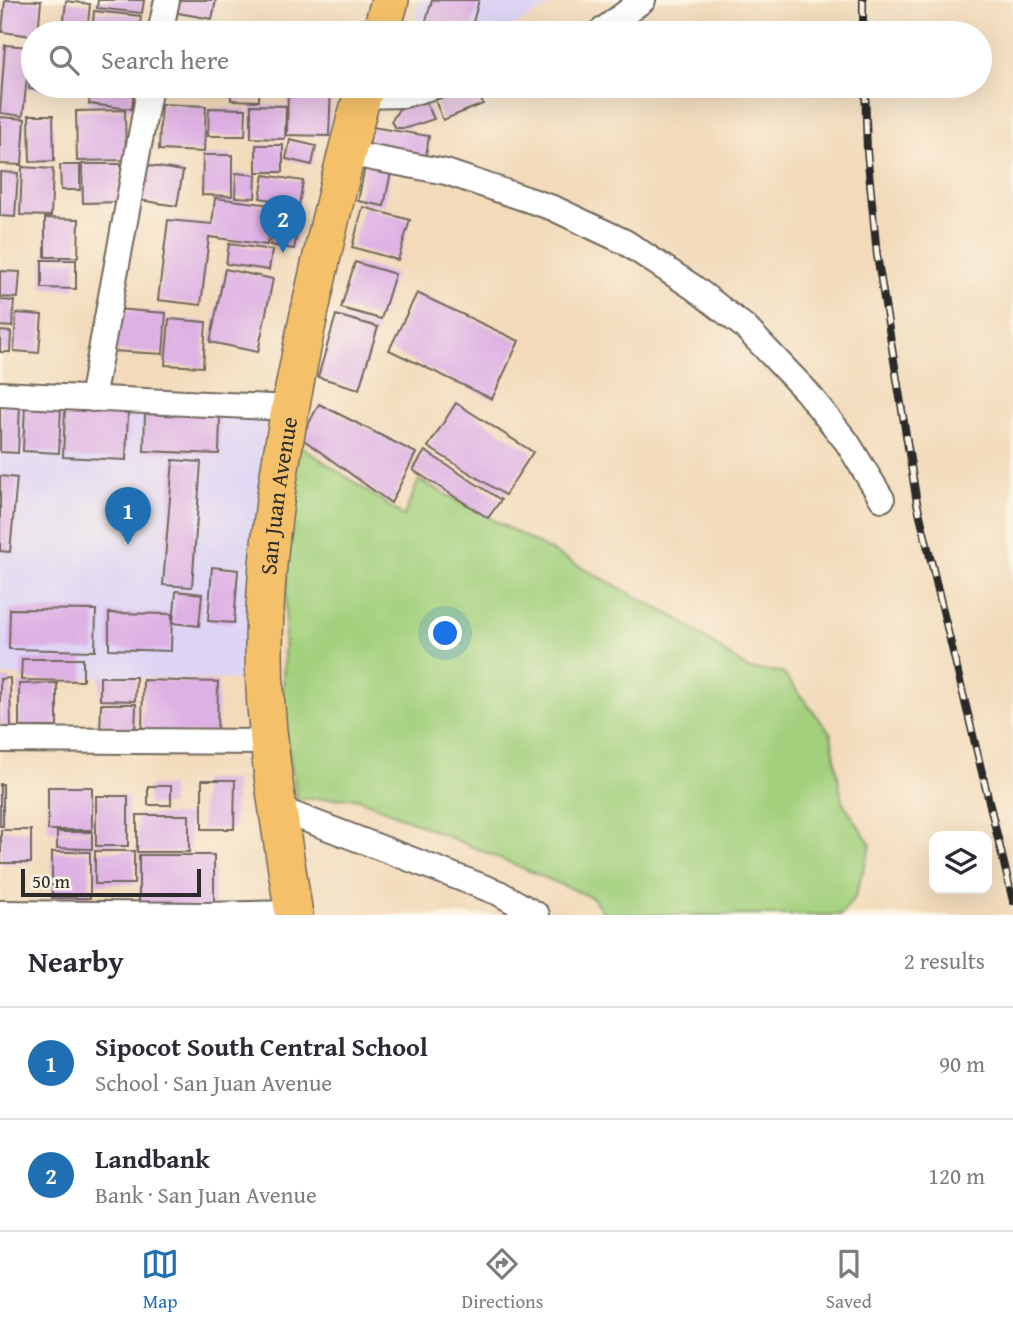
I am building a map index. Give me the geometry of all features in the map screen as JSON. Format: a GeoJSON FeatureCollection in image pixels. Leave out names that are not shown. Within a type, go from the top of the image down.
{"type":"FeatureCollection","features":[{"type":"Feature","properties":{"kind":"highway"},"geometry":{"type":"LineString","coordinates":[[384,21],[390,0]]}},
{"type":"Feature","properties":{"kind":"highway","name":"San Juan Avenue"},"geometry":{"type":"LineString","coordinates":[[294,914],[270,742],[264,653],[267,588],[275,498],[290,408],[330,213],[362,98]]}},
{"type":"Feature","properties":{"kind":"street"},"geometry":{"type":"LineString","coordinates":[[163,21],[167,0]]}},
{"type":"Feature","properties":{"kind":"street"},"geometry":{"type":"LineString","coordinates":[[615,21],[643,0]]}},
{"type":"Feature","properties":{"kind":"street"},"geometry":{"type":"LineString","coordinates":[[92,399],[147,98]]}},
{"type":"Feature","properties":{"kind":"street"},"geometry":{"type":"LineString","coordinates":[[346,153],[446,172],[553,208],[625,242],[693,287],[745,327],[815,401],[847,442],[882,499]]}},
{"type":"Feature","properties":{"kind":"street"},"geometry":{"type":"LineString","coordinates":[[0,394],[290,408]]}},
{"type":"Feature","properties":{"kind":"street"},"geometry":{"type":"LineString","coordinates":[[0,740],[270,742]]}},
{"type":"Feature","properties":{"kind":"street"},"geometry":{"type":"LineString","coordinates":[[279,808],[499,893],[537,915]]}},
{"type":"Feature","properties":{"kind":"street"},"geometry":{"type":"LineString","coordinates":[[0,912],[294,914]]}},
{"type":"Feature","properties":{"kind":"shaded area"},"geometry":{"type":"Polygon","coordinates":[[[420,0],[562,0],[523,21],[414,21],[420,0]]]}},
{"type":"Feature","properties":{"kind":"shaded area"},"geometry":{"type":"Polygon","coordinates":[[[0,398],[265,414],[248,680],[0,675],[0,398]]]}},
{"type":"Feature","properties":{"kind":"green space"},"geometry":{"type":"Polygon","coordinates":[[[292,440],[404,516],[419,480],[680,620],[748,669],[782,672],[831,734],[842,801],[871,845],[855,897],[841,915],[605,915],[593,898],[357,798],[297,799],[282,713],[292,440]]]}},
{"type":"Feature","properties":{"kind":"building"},"geometry":{"type":"Polygon","coordinates":[[[5,0],[41,1],[39,21],[21,21],[21,34],[2,32],[5,0]]]}},
{"type":"Feature","properties":{"kind":"building"},"geometry":{"type":"Polygon","coordinates":[[[98,0],[144,0],[142,13],[97,8],[98,0]]]}},
{"type":"Feature","properties":{"kind":"building"},"geometry":{"type":"Polygon","coordinates":[[[175,0],[216,0],[212,19],[172,12],[175,0]]]}},
{"type":"Feature","properties":{"kind":"building"},"geometry":{"type":"Polygon","coordinates":[[[432,0],[479,0],[473,21],[426,21],[432,0]]]}},
{"type":"Feature","properties":{"kind":"building"},"geometry":{"type":"Polygon","coordinates":[[[66,1],[90,4],[88,21],[64,21],[66,1]]]}},
{"type":"Feature","properties":{"kind":"building"},"geometry":{"type":"Polygon","coordinates":[[[94,11],[141,16],[140,21],[93,21],[94,11]]]}},
{"type":"Feature","properties":{"kind":"building"},"geometry":{"type":"Polygon","coordinates":[[[5,45],[21,46],[21,98],[25,98],[23,116],[0,113],[5,45]]]}},
{"type":"Feature","properties":{"kind":"building"},"geometry":{"type":"Polygon","coordinates":[[[90,98],[133,98],[132,109],[89,104],[90,98]]]}},
{"type":"Feature","properties":{"kind":"building"},"geometry":{"type":"Polygon","coordinates":[[[231,98],[259,98],[259,101],[231,98]]]}},
{"type":"Feature","properties":{"kind":"building"},"geometry":{"type":"Polygon","coordinates":[[[288,98],[331,98],[329,136],[287,135],[288,98]]]}},
{"type":"Feature","properties":{"kind":"building"},"geometry":{"type":"Polygon","coordinates":[[[480,98],[483,104],[443,120],[435,100],[480,98]]]}},
{"type":"Feature","properties":{"kind":"building"},"geometry":{"type":"Polygon","coordinates":[[[425,100],[434,119],[407,128],[396,128],[391,122],[399,109],[425,100]]]}},
{"type":"Feature","properties":{"kind":"building"},"geometry":{"type":"Polygon","coordinates":[[[161,104],[206,106],[204,152],[159,150],[161,104]]]}},
{"type":"Feature","properties":{"kind":"building"},"geometry":{"type":"Polygon","coordinates":[[[251,105],[286,106],[285,139],[251,138],[251,105]]]}},
{"type":"Feature","properties":{"kind":"building"},"geometry":{"type":"Polygon","coordinates":[[[209,108],[246,109],[245,136],[208,136],[209,108]]]}},
{"type":"Feature","properties":{"kind":"building"},"geometry":{"type":"Polygon","coordinates":[[[125,110],[126,160],[77,161],[76,111],[125,110]]]}},
{"type":"Feature","properties":{"kind":"building"},"geometry":{"type":"Polygon","coordinates":[[[29,115],[53,115],[54,161],[30,162],[29,115]]]}},
{"type":"Feature","properties":{"kind":"building"},"geometry":{"type":"Polygon","coordinates":[[[0,117],[25,119],[22,165],[0,164],[0,117]]]}},
{"type":"Feature","properties":{"kind":"building"},"geometry":{"type":"Polygon","coordinates":[[[372,127],[429,136],[426,156],[369,147],[372,127]]]}},
{"type":"Feature","properties":{"kind":"building"},"geometry":{"type":"Polygon","coordinates":[[[290,140],[316,146],[312,165],[286,159],[290,140]]]}},
{"type":"Feature","properties":{"kind":"building"},"geometry":{"type":"Polygon","coordinates":[[[256,145],[283,145],[283,172],[256,172],[256,145]]]}},
{"type":"Feature","properties":{"kind":"building"},"geometry":{"type":"Polygon","coordinates":[[[203,155],[232,155],[232,196],[202,195],[203,155]]]}},
{"type":"Feature","properties":{"kind":"building"},"geometry":{"type":"Polygon","coordinates":[[[366,162],[392,167],[384,206],[358,201],[366,162]]]}},
{"type":"Feature","properties":{"kind":"building"},"geometry":{"type":"Polygon","coordinates":[[[82,164],[121,164],[122,202],[83,203],[82,164]]]}},
{"type":"Feature","properties":{"kind":"building"},"geometry":{"type":"Polygon","coordinates":[[[60,165],[80,165],[80,190],[61,190],[60,165]]]}},
{"type":"Feature","properties":{"kind":"building"},"geometry":{"type":"Polygon","coordinates":[[[145,165],[183,171],[177,206],[139,200],[145,165]]]}},
{"type":"Feature","properties":{"kind":"building"},"geometry":{"type":"Polygon","coordinates":[[[22,167],[53,169],[51,216],[20,215],[22,167]]]}},
{"type":"Feature","properties":{"kind":"building"},"geometry":{"type":"Polygon","coordinates":[[[0,172],[18,173],[15,217],[0,216],[0,172]]]}},
{"type":"Feature","properties":{"kind":"building"},"geometry":{"type":"Polygon","coordinates":[[[236,173],[256,175],[255,198],[235,197],[236,173]]]}},
{"type":"Feature","properties":{"kind":"building"},"geometry":{"type":"Polygon","coordinates":[[[264,175],[303,181],[299,205],[260,198],[264,175]]]}},
{"type":"Feature","properties":{"kind":"building"},"geometry":{"type":"Polygon","coordinates":[[[215,198],[272,205],[267,245],[209,237],[201,305],[158,300],[168,220],[212,224],[215,198]]]}},
{"type":"Feature","properties":{"kind":"building"},"geometry":{"type":"Polygon","coordinates":[[[363,207],[410,220],[398,260],[352,247],[363,207]]]}},
{"type":"Feature","properties":{"kind":"building"},"geometry":{"type":"Polygon","coordinates":[[[277,209],[301,214],[294,249],[270,245],[277,209]]]}},
{"type":"Feature","properties":{"kind":"building"},"geometry":{"type":"Polygon","coordinates":[[[45,218],[79,219],[78,257],[45,257],[45,218]]]}},
{"type":"Feature","properties":{"kind":"building"},"geometry":{"type":"Polygon","coordinates":[[[229,244],[272,250],[269,270],[226,264],[229,244]]]}},
{"type":"Feature","properties":{"kind":"building"},"geometry":{"type":"Polygon","coordinates":[[[42,260],[76,260],[76,289],[42,288],[42,260]]]}},
{"type":"Feature","properties":{"kind":"building"},"geometry":{"type":"Polygon","coordinates":[[[355,262],[395,274],[381,319],[341,308],[355,262]]]}},
{"type":"Feature","properties":{"kind":"building"},"geometry":{"type":"Polygon","coordinates":[[[225,269],[273,279],[258,352],[210,342],[225,269]]]}},
{"type":"Feature","properties":{"kind":"building"},"geometry":{"type":"Polygon","coordinates":[[[0,271],[20,272],[18,298],[0,297],[0,271]]]}},
{"type":"Feature","properties":{"kind":"building"},"geometry":{"type":"Polygon","coordinates":[[[417,293],[519,341],[492,399],[389,350],[417,293]]]}},
{"type":"Feature","properties":{"kind":"building"},"geometry":{"type":"Polygon","coordinates":[[[0,300],[14,301],[12,327],[0,326],[0,300]]]}},
{"type":"Feature","properties":{"kind":"building"},"geometry":{"type":"Polygon","coordinates":[[[115,309],[166,313],[163,354],[112,351],[115,309]]]}},
{"type":"Feature","properties":{"kind":"building"},"geometry":{"type":"Polygon","coordinates":[[[16,313],[42,315],[39,353],[14,351],[16,313]]]}},
{"type":"Feature","properties":{"kind":"building"},"geometry":{"type":"Polygon","coordinates":[[[336,315],[378,327],[359,389],[318,377],[336,315]]]}},
{"type":"Feature","properties":{"kind":"building"},"geometry":{"type":"Polygon","coordinates":[[[169,319],[206,322],[203,367],[165,365],[169,319]]]}},
{"type":"Feature","properties":{"kind":"building"},"geometry":{"type":"Polygon","coordinates":[[[0,331],[11,332],[10,352],[0,352],[0,331]]]}},
{"type":"Feature","properties":{"kind":"building"},"geometry":{"type":"Polygon","coordinates":[[[456,403],[533,452],[505,495],[428,447],[456,403]]]}},
{"type":"Feature","properties":{"kind":"building"},"geometry":{"type":"Polygon","coordinates":[[[0,404],[20,405],[18,453],[0,452],[0,404]]]}},
{"type":"Feature","properties":{"kind":"building"},"geometry":{"type":"Polygon","coordinates":[[[25,404],[61,406],[59,453],[23,451],[25,404]]]}},
{"type":"Feature","properties":{"kind":"building"},"geometry":{"type":"Polygon","coordinates":[[[319,404],[416,453],[391,503],[301,438],[319,404]]]}},
{"type":"Feature","properties":{"kind":"building"},"geometry":{"type":"Polygon","coordinates":[[[65,409],[128,412],[126,460],[63,457],[65,409]]]}},
{"type":"Feature","properties":{"kind":"building"},"geometry":{"type":"Polygon","coordinates":[[[145,412],[220,416],[219,454],[144,451],[145,412]]]}},
{"type":"Feature","properties":{"kind":"building"},"geometry":{"type":"Polygon","coordinates":[[[425,451],[501,500],[488,518],[413,470],[425,451]]]}},
{"type":"Feature","properties":{"kind":"building"},"geometry":{"type":"Polygon","coordinates":[[[173,460],[201,462],[192,587],[163,585],[173,460]]]}},
{"type":"Feature","properties":{"kind":"building"},"geometry":{"type":"Polygon","coordinates":[[[0,476],[17,478],[10,552],[0,551],[0,476]]]}},
{"type":"Feature","properties":{"kind":"building"},"geometry":{"type":"Polygon","coordinates":[[[212,567],[238,570],[234,623],[208,621],[212,567]]]}},
{"type":"Feature","properties":{"kind":"building"},"geometry":{"type":"Polygon","coordinates":[[[176,591],[202,594],[199,626],[173,623],[176,591]]]}},
{"type":"Feature","properties":{"kind":"building"},"geometry":{"type":"Polygon","coordinates":[[[10,609],[96,610],[95,651],[9,649],[10,609]]]}},
{"type":"Feature","properties":{"kind":"building"},"geometry":{"type":"Polygon","coordinates":[[[109,613],[172,614],[171,651],[109,649],[109,613]]]}},
{"type":"Feature","properties":{"kind":"building"},"geometry":{"type":"Polygon","coordinates":[[[22,659],[83,659],[83,681],[21,680],[22,659]]]}},
{"type":"Feature","properties":{"kind":"building"},"geometry":{"type":"Polygon","coordinates":[[[100,677],[136,677],[135,701],[100,700],[100,677]]]}},
{"type":"Feature","properties":{"kind":"building"},"geometry":{"type":"Polygon","coordinates":[[[10,678],[11,727],[0,727],[0,679],[10,678]]]}},
{"type":"Feature","properties":{"kind":"building"},"geometry":{"type":"Polygon","coordinates":[[[143,680],[218,682],[217,734],[142,732],[143,680]]]}},
{"type":"Feature","properties":{"kind":"building"},"geometry":{"type":"Polygon","coordinates":[[[57,683],[57,727],[19,727],[19,684],[57,683]]]}},
{"type":"Feature","properties":{"kind":"building"},"geometry":{"type":"Polygon","coordinates":[[[101,704],[136,704],[135,733],[100,733],[101,704]]]}},
{"type":"Feature","properties":{"kind":"building"},"geometry":{"type":"Polygon","coordinates":[[[202,780],[235,780],[234,829],[202,829],[202,780]]]}},
{"type":"Feature","properties":{"kind":"building"},"geometry":{"type":"Polygon","coordinates":[[[0,784],[3,784],[3,826],[0,826],[0,784]]]}},
{"type":"Feature","properties":{"kind":"building"},"geometry":{"type":"Polygon","coordinates":[[[148,786],[171,786],[171,805],[148,805],[148,786]]]}},
{"type":"Feature","properties":{"kind":"building"},"geometry":{"type":"Polygon","coordinates":[[[48,787],[92,787],[92,830],[48,830],[48,787]]]}},
{"type":"Feature","properties":{"kind":"building"},"geometry":{"type":"Polygon","coordinates":[[[96,796],[128,796],[128,846],[96,846],[96,796]]]}},
{"type":"Feature","properties":{"kind":"building"},"geometry":{"type":"Polygon","coordinates":[[[137,815],[189,815],[189,852],[137,852],[137,815]]]}},
{"type":"Feature","properties":{"kind":"building"},"geometry":{"type":"Polygon","coordinates":[[[1,830],[31,830],[31,863],[1,863],[1,830]]]}},
{"type":"Feature","properties":{"kind":"building"},"geometry":{"type":"Polygon","coordinates":[[[57,832],[92,832],[92,849],[57,848],[57,832]]]}},
{"type":"Feature","properties":{"kind":"building"},"geometry":{"type":"Polygon","coordinates":[[[95,851],[134,851],[134,884],[95,884],[95,851]]]}},
{"type":"Feature","properties":{"kind":"building"},"geometry":{"type":"Polygon","coordinates":[[[52,852],[90,852],[90,898],[52,898],[52,852]]]}},
{"type":"Feature","properties":{"kind":"building"},"geometry":{"type":"Polygon","coordinates":[[[139,855],[214,855],[214,907],[139,907],[139,855]]]}},
{"type":"Feature","properties":{"kind":"railway"},"geometry":{"type":"LineString","coordinates":[[863,0],[863,21]]}},
{"type":"Feature","properties":{"kind":"railway"},"geometry":{"type":"LineString","coordinates":[[865,98],[867,151],[877,255],[917,503],[1013,901]]}},
{"type":"Feature","properties":{"kind":"place","name":"Landbank"},"geometry":{"type":"Point","coordinates":[283,253]}},
{"type":"Feature","properties":{"kind":"place","name":"Sipocot South Central School"},"geometry":{"type":"Point","coordinates":[128,545]}}]}
